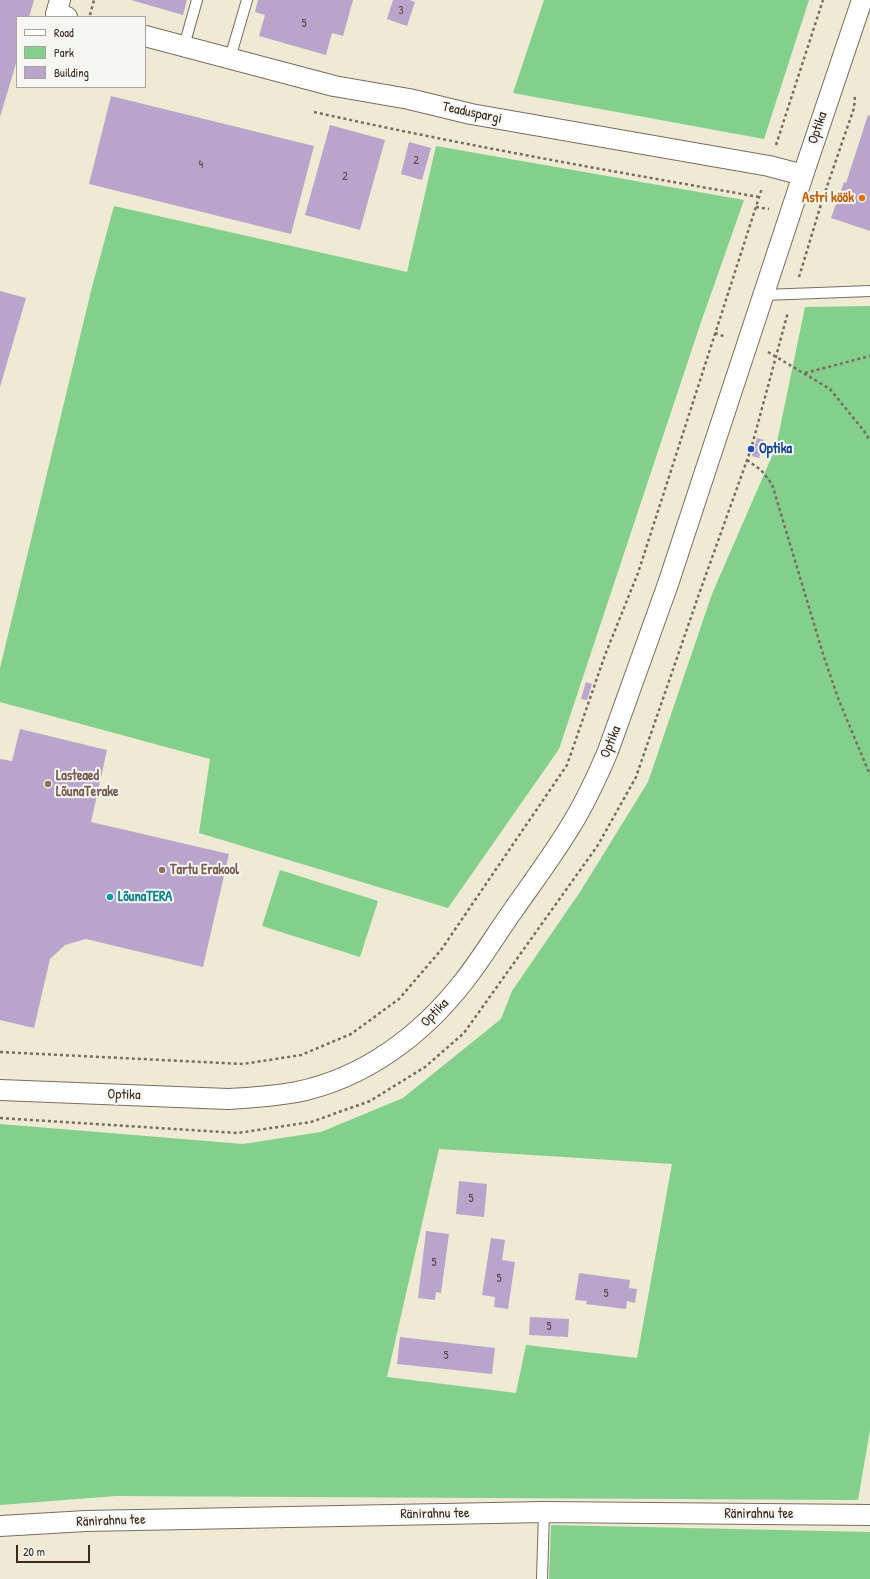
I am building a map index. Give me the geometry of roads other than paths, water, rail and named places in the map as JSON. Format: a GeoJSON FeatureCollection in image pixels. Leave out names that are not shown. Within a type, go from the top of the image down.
{"type":"FeatureCollection","features":[{"type":"Feature","properties":{"kind":"street","name":"Optika"},"geometry":{"type":"LineString","coordinates":[[0,1090],[228,1099],[263,1097],[297,1092],[329,1083],[358,1071],[389,1053],[418,1031],[442,1007],[465,980],[566,833],[597,778],[618,725],[668,584],[862,0]]}},
{"type":"Feature","properties":{"kind":"street","name":"Teaduspargi"},"geometry":{"type":"LineString","coordinates":[[146,36],[334,86],[409,99],[471,114],[769,166],[803,175]]}},
{"type":"Feature","properties":{"kind":"street","name":"Ränirahnu tee"},"geometry":{"type":"LineString","coordinates":[[0,1526],[86,1521],[544,1512],[870,1515]]}},
{"type":"Feature","properties":{"kind":"lane"},"geometry":{"type":"LineString","coordinates":[[184,46],[197,0]]}},
{"type":"Feature","properties":{"kind":"lane"},"geometry":{"type":"LineString","coordinates":[[230,58],[247,0]]}},
{"type":"Feature","properties":{"kind":"lane"},"geometry":{"type":"LineString","coordinates":[[764,295],[870,291]]}},
{"type":"Feature","properties":{"kind":"lane"},"geometry":{"type":"LineString","coordinates":[[542,1579],[544,1512]]}},
{"type":"Feature","properties":{"kind":"place","name":"Astri köök"},"geometry":{"type":"Point","coordinates":[862,198]}},
{"type":"Feature","properties":{"kind":"place","name":"Optika"},"geometry":{"type":"Point","coordinates":[751,449]}},
{"type":"Feature","properties":{"kind":"place","name":"Lasteaed LõunaTerake"},"geometry":{"type":"Point","coordinates":[48,784]}},
{"type":"Feature","properties":{"kind":"place","name":"Tartu Erakool"},"geometry":{"type":"Point","coordinates":[162,870]}},
{"type":"Feature","properties":{"kind":"place","name":"LõunaTERA"},"geometry":{"type":"Point","coordinates":[110,897]}}]}
